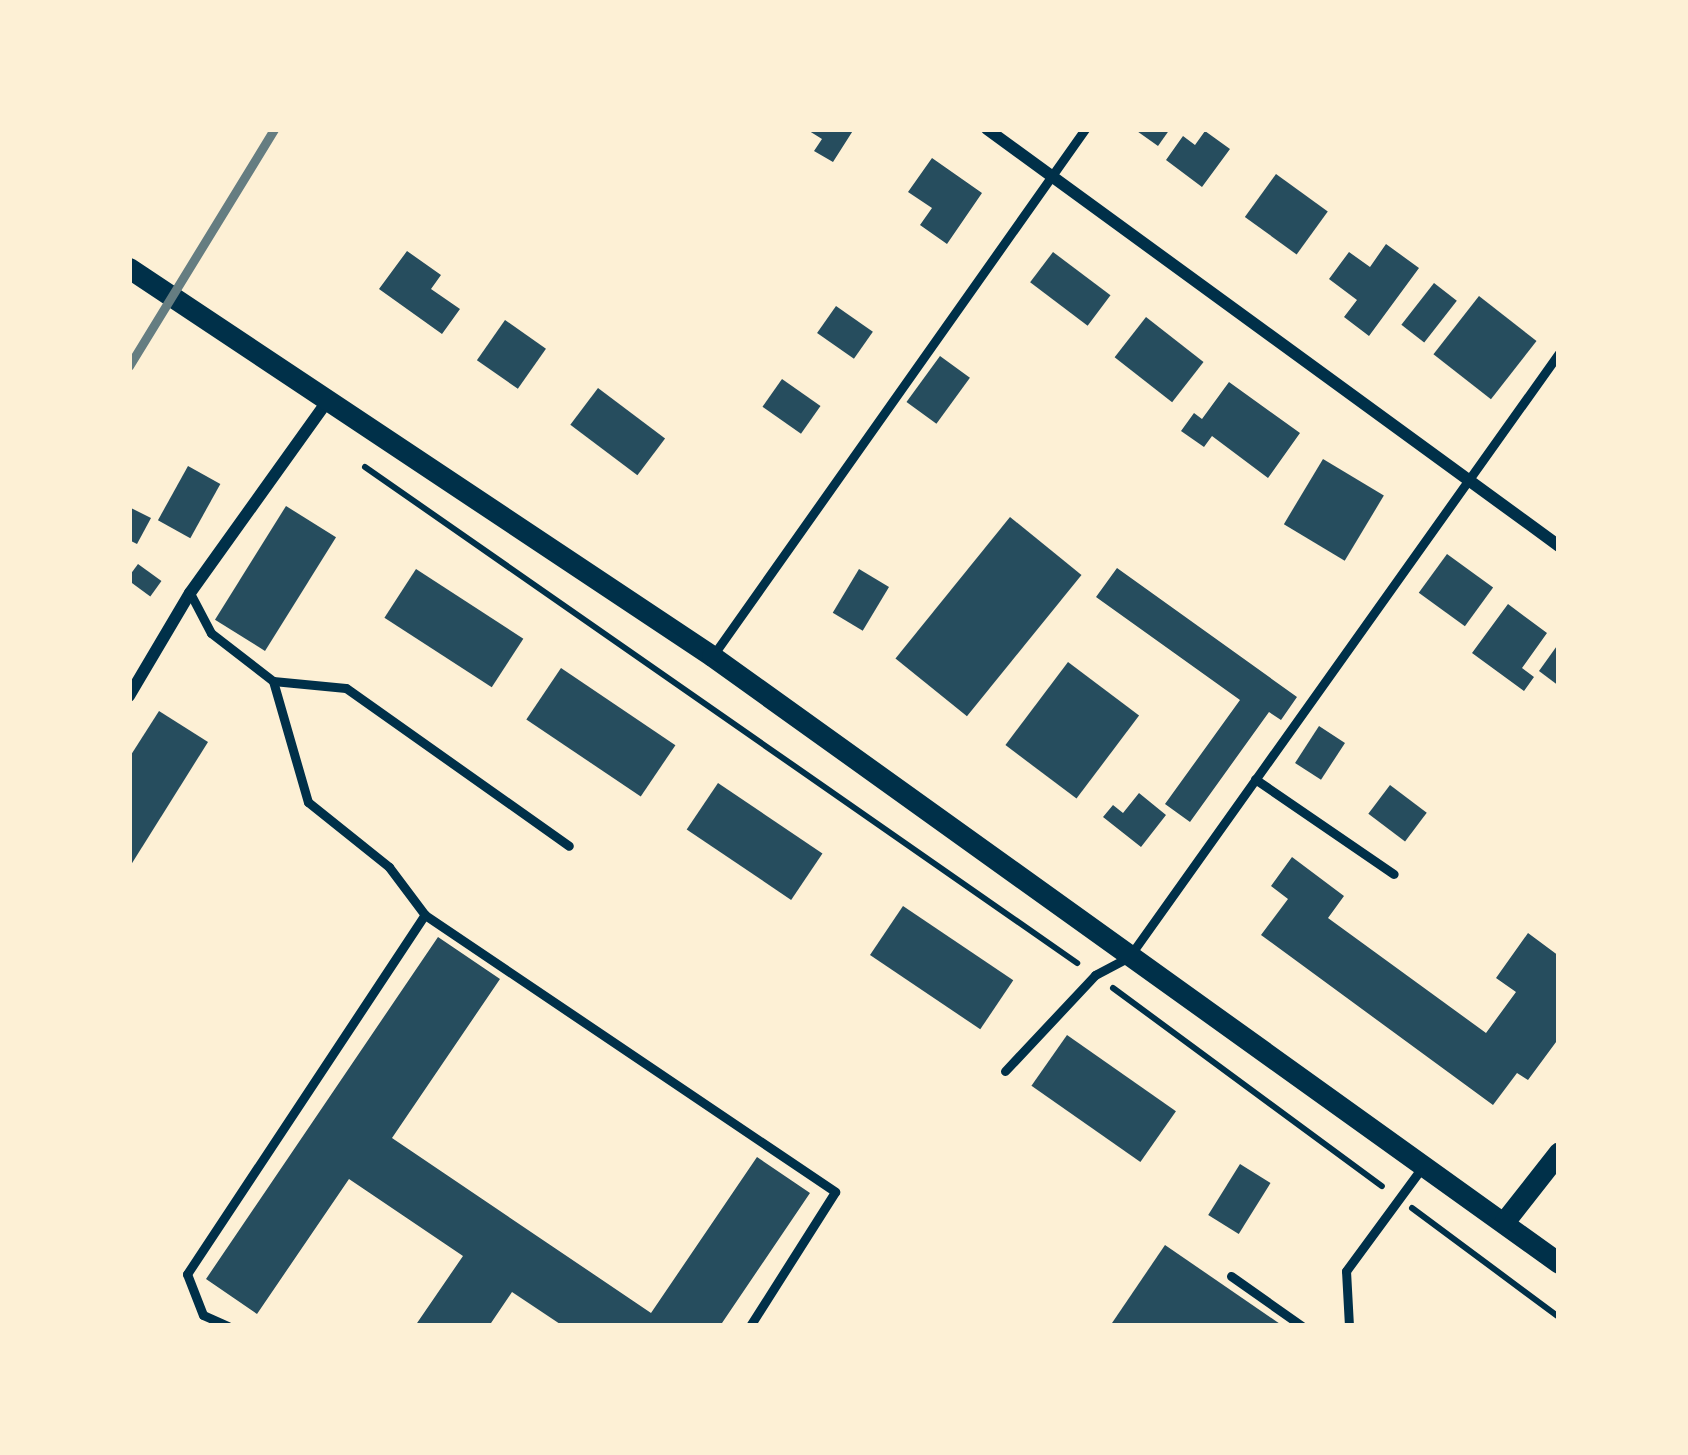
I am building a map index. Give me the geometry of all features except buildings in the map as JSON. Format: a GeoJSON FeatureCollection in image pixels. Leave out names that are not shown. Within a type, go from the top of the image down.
{"type":"FeatureCollection","features":[{"type":"Feature","properties":{"kind":"street"},"geometry":{"type":"LineString","coordinates":[[987,129],[1559,546]]}},
{"type":"Feature","properties":{"kind":"street"},"geometry":{"type":"LineString","coordinates":[[129,268],[712,656],[1559,1263]]}},
{"type":"Feature","properties":{"kind":"street"},"geometry":{"type":"LineString","coordinates":[[129,696],[190,593],[328,399]]}},
{"type":"Feature","properties":{"kind":"street"},"geometry":{"type":"LineString","coordinates":[[1504,1222],[1559,1152]]}},
{"type":"Feature","properties":{"kind":"lane"},"geometry":{"type":"LineString","coordinates":[[712,656],[1085,129]]}},
{"type":"Feature","properties":{"kind":"lane"},"geometry":{"type":"LineString","coordinates":[[1005,1071],[1095,975],[1129,957],[1559,353]]}},
{"type":"Feature","properties":{"kind":"lane"},"geometry":{"type":"LineString","coordinates":[[190,593],[211,633],[272,681],[346,688],[569,846]]}},
{"type":"Feature","properties":{"kind":"lane"},"geometry":{"type":"LineString","coordinates":[[272,681],[308,802],[389,867],[425,915],[835,1192],[750,1326]]}},
{"type":"Feature","properties":{"kind":"lane"},"geometry":{"type":"LineString","coordinates":[[1255,778],[1394,874]]}},
{"type":"Feature","properties":{"kind":"lane"},"geometry":{"type":"LineString","coordinates":[[228,1326],[203,1315],[187,1274],[425,915]]}},
{"type":"Feature","properties":{"kind":"lane"},"geometry":{"type":"LineString","coordinates":[[1349,1326],[1346,1271],[1423,1165]]}},
{"type":"Feature","properties":{"kind":"lane"},"geometry":{"type":"LineString","coordinates":[[1231,1276],[1302,1326]]}},
{"type":"Feature","properties":{"kind":"path"},"geometry":{"type":"LineString","coordinates":[[365,467],[1095,975],[1559,1317]]}},
{"type":"Feature","properties":{"kind":"railway"},"geometry":{"type":"LineString","coordinates":[[129,366],[274,129]]}}]}
